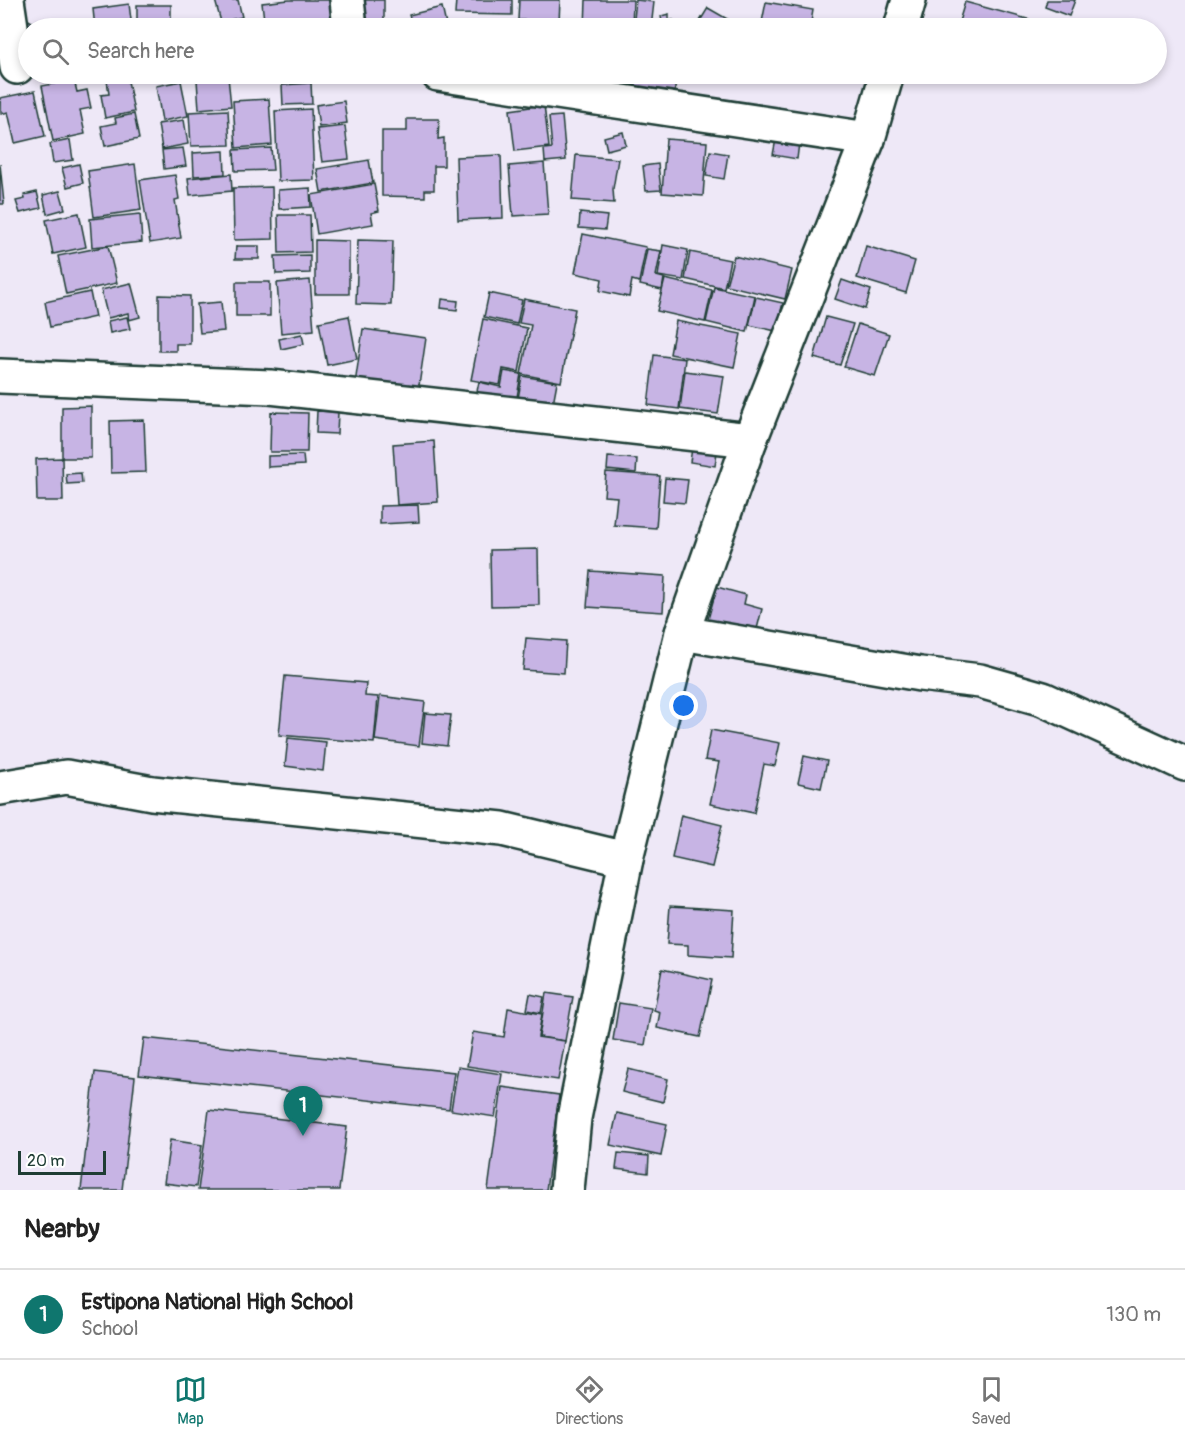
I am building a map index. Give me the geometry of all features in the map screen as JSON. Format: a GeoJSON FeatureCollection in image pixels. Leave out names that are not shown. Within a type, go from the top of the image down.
{"type":"FeatureCollection","features":[{"type":"Feature","properties":{"kind":"street"},"geometry":{"type":"LineString","coordinates":[[7,0],[15,68]]}},
{"type":"Feature","properties":{"kind":"street"},"geometry":{"type":"LineString","coordinates":[[347,0],[349,18]]}},
{"type":"Feature","properties":{"kind":"street"},"geometry":{"type":"LineString","coordinates":[[904,18],[909,0]]}},
{"type":"Feature","properties":{"kind":"street"},"geometry":{"type":"LineString","coordinates":[[504,84],[868,139]]}},
{"type":"Feature","properties":{"kind":"street"},"geometry":{"type":"LineString","coordinates":[[567,1190],[574,1118],[626,859],[682,633],[750,440],[868,139],[885,84]]}},
{"type":"Feature","properties":{"kind":"street"},"geometry":{"type":"LineString","coordinates":[[0,376],[270,387],[750,440]]}},
{"type":"Feature","properties":{"kind":"street"},"geometry":{"type":"LineString","coordinates":[[682,633],[920,674],[980,681],[1043,699],[1185,764]]}},
{"type":"Feature","properties":{"kind":"street"},"geometry":{"type":"LineString","coordinates":[[0,788],[66,777],[152,793],[502,829],[626,859]]}},
{"type":"Feature","properties":{"kind":"building"},"geometry":{"type":"Polygon","coordinates":[[[215,0],[238,0],[242,17],[220,18],[215,0]]]}},
{"type":"Feature","properties":{"kind":"building"},"geometry":{"type":"Polygon","coordinates":[[[289,0],[331,0],[334,18],[264,18],[262,3],[289,0]]]}},
{"type":"Feature","properties":{"kind":"building"},"geometry":{"type":"Polygon","coordinates":[[[363,0],[384,0],[384,18],[363,18],[363,0]]]}},
{"type":"Feature","properties":{"kind":"building"},"geometry":{"type":"Polygon","coordinates":[[[456,0],[512,0],[512,15],[455,14],[456,0]]]}},
{"type":"Feature","properties":{"kind":"building"},"geometry":{"type":"Polygon","coordinates":[[[519,0],[560,0],[559,18],[518,18],[519,0]]]}},
{"type":"Feature","properties":{"kind":"building"},"geometry":{"type":"Polygon","coordinates":[[[586,0],[633,0],[632,18],[585,18],[586,0]]]}},
{"type":"Feature","properties":{"kind":"building"},"geometry":{"type":"Polygon","coordinates":[[[636,0],[654,2],[652,18],[634,18],[636,0]]]}},
{"type":"Feature","properties":{"kind":"building"},"geometry":{"type":"Polygon","coordinates":[[[1047,0],[1075,0],[1069,16],[1045,7],[1047,0]]]}},
{"type":"Feature","properties":{"kind":"building"},"geometry":{"type":"Polygon","coordinates":[[[766,2],[813,10],[812,18],[763,18],[766,2]]]}},
{"type":"Feature","properties":{"kind":"building"},"geometry":{"type":"Polygon","coordinates":[[[965,2],[1024,18],[960,18],[965,2]]]}},
{"type":"Feature","properties":{"kind":"building"},"geometry":{"type":"Polygon","coordinates":[[[129,4],[131,18],[94,18],[93,9],[129,4]]]}},
{"type":"Feature","properties":{"kind":"building"},"geometry":{"type":"Polygon","coordinates":[[[137,5],[171,5],[171,18],[137,18],[137,5]]]}},
{"type":"Feature","properties":{"kind":"building"},"geometry":{"type":"Polygon","coordinates":[[[442,7],[444,18],[410,18],[409,15],[442,7]]]}},
{"type":"Feature","properties":{"kind":"building"},"geometry":{"type":"Polygon","coordinates":[[[708,8],[726,18],[702,18],[708,8]]]}},
{"type":"Feature","properties":{"kind":"building"},"geometry":{"type":"Polygon","coordinates":[[[669,14],[669,18],[661,18],[661,16],[669,14]]]}},
{"type":"Feature","properties":{"kind":"building"},"geometry":{"type":"Polygon","coordinates":[[[75,84],[77,92],[87,90],[91,108],[80,110],[85,134],[53,141],[42,86],[75,84]]]}},
{"type":"Feature","properties":{"kind":"building"},"geometry":{"type":"Polygon","coordinates":[[[108,84],[129,84],[134,112],[105,118],[101,95],[109,94],[108,84]]]}},
{"type":"Feature","properties":{"kind":"building"},"geometry":{"type":"Polygon","coordinates":[[[182,84],[188,116],[162,121],[156,86],[182,84]]]}},
{"type":"Feature","properties":{"kind":"building"},"geometry":{"type":"Polygon","coordinates":[[[197,84],[229,84],[231,106],[199,109],[197,84]]]}},
{"type":"Feature","properties":{"kind":"building"},"geometry":{"type":"Polygon","coordinates":[[[311,84],[312,104],[283,105],[282,85],[311,84]]]}},
{"type":"Feature","properties":{"kind":"building"},"geometry":{"type":"Polygon","coordinates":[[[629,84],[676,84],[674,95],[628,89],[629,84]]]}},
{"type":"Feature","properties":{"kind":"building"},"geometry":{"type":"Polygon","coordinates":[[[35,91],[45,136],[15,143],[8,112],[1,114],[0,98],[35,91]]]}},
{"type":"Feature","properties":{"kind":"building"},"geometry":{"type":"Polygon","coordinates":[[[269,99],[272,145],[236,148],[233,101],[269,99]]]}},
{"type":"Feature","properties":{"kind":"building"},"geometry":{"type":"Polygon","coordinates":[[[344,101],[347,123],[319,127],[316,105],[344,101]]]}},
{"type":"Feature","properties":{"kind":"building"},"geometry":{"type":"Polygon","coordinates":[[[544,105],[549,147],[515,151],[510,110],[544,105]]]}},
{"type":"Feature","properties":{"kind":"building"},"geometry":{"type":"Polygon","coordinates":[[[311,109],[314,180],[278,181],[275,111],[311,109]]]}},
{"type":"Feature","properties":{"kind":"building"},"geometry":{"type":"Polygon","coordinates":[[[228,110],[230,145],[191,146],[189,112],[228,110]]]}},
{"type":"Feature","properties":{"kind":"building"},"geometry":{"type":"Polygon","coordinates":[[[134,114],[139,139],[105,146],[101,126],[116,123],[115,118],[134,114]]]}},
{"type":"Feature","properties":{"kind":"building"},"geometry":{"type":"Polygon","coordinates":[[[562,116],[566,160],[545,162],[544,149],[552,148],[549,117],[562,116]]]}},
{"type":"Feature","properties":{"kind":"building"},"geometry":{"type":"Polygon","coordinates":[[[407,119],[439,119],[438,139],[444,138],[444,166],[434,166],[434,190],[425,190],[425,197],[382,196],[382,131],[407,131],[407,119]]]}},
{"type":"Feature","properties":{"kind":"building"},"geometry":{"type":"Polygon","coordinates":[[[184,120],[188,144],[162,149],[158,124],[184,120]]]}},
{"type":"Feature","properties":{"kind":"building"},"geometry":{"type":"Polygon","coordinates":[[[345,126],[349,159],[322,162],[317,129],[345,126]]]}},
{"type":"Feature","properties":{"kind":"building"},"geometry":{"type":"Polygon","coordinates":[[[623,132],[626,145],[607,150],[604,137],[623,132]]]}},
{"type":"Feature","properties":{"kind":"building"},"geometry":{"type":"Polygon","coordinates":[[[666,139],[707,142],[703,196],[662,193],[666,139]]]}},
{"type":"Feature","properties":{"kind":"building"},"geometry":{"type":"Polygon","coordinates":[[[776,139],[799,143],[797,159],[773,155],[776,139]]]}},
{"type":"Feature","properties":{"kind":"building"},"geometry":{"type":"Polygon","coordinates":[[[70,140],[73,160],[53,163],[50,144],[70,140]]]}},
{"type":"Feature","properties":{"kind":"building"},"geometry":{"type":"Polygon","coordinates":[[[183,148],[186,166],[164,169],[162,150],[183,148]]]}},
{"type":"Feature","properties":{"kind":"building"},"geometry":{"type":"Polygon","coordinates":[[[271,148],[273,170],[235,171],[234,150],[271,148]]]}},
{"type":"Feature","properties":{"kind":"building"},"geometry":{"type":"Polygon","coordinates":[[[224,151],[225,174],[194,176],[193,153],[224,151]]]}},
{"type":"Feature","properties":{"kind":"building"},"geometry":{"type":"Polygon","coordinates":[[[710,151],[728,154],[724,179],[706,176],[710,151]]]}},
{"type":"Feature","properties":{"kind":"building"},"geometry":{"type":"Polygon","coordinates":[[[501,155],[503,218],[458,220],[456,157],[501,155]]]}},
{"type":"Feature","properties":{"kind":"building"},"geometry":{"type":"Polygon","coordinates":[[[576,155],[618,159],[613,189],[614,203],[572,200],[576,155]]]}},
{"type":"Feature","properties":{"kind":"building"},"geometry":{"type":"Polygon","coordinates":[[[369,160],[373,183],[321,192],[317,169],[369,160]]]}},
{"type":"Feature","properties":{"kind":"building"},"geometry":{"type":"Polygon","coordinates":[[[544,163],[548,214],[513,216],[509,166],[544,163]]]}},
{"type":"Feature","properties":{"kind":"building"},"geometry":{"type":"Polygon","coordinates":[[[0,164],[4,204],[0,204],[0,164]]]}},
{"type":"Feature","properties":{"kind":"building"},"geometry":{"type":"Polygon","coordinates":[[[79,164],[83,183],[67,187],[62,168],[79,164]]]}},
{"type":"Feature","properties":{"kind":"building"},"geometry":{"type":"Polygon","coordinates":[[[135,164],[141,210],[94,217],[88,171],[135,164]]]}},
{"type":"Feature","properties":{"kind":"building"},"geometry":{"type":"Polygon","coordinates":[[[658,164],[661,190],[646,191],[643,166],[658,164]]]}},
{"type":"Feature","properties":{"kind":"building"},"geometry":{"type":"Polygon","coordinates":[[[231,174],[232,191],[190,195],[188,178],[231,174]]]}},
{"type":"Feature","properties":{"kind":"building"},"geometry":{"type":"Polygon","coordinates":[[[175,175],[179,199],[175,200],[181,238],[150,243],[140,180],[175,175]]]}},
{"type":"Feature","properties":{"kind":"building"},"geometry":{"type":"Polygon","coordinates":[[[374,184],[379,211],[371,213],[373,224],[317,234],[311,195],[374,184]]]}},
{"type":"Feature","properties":{"kind":"building"},"geometry":{"type":"Polygon","coordinates":[[[272,187],[273,239],[234,240],[233,188],[272,187]]]}},
{"type":"Feature","properties":{"kind":"building"},"geometry":{"type":"Polygon","coordinates":[[[310,188],[311,207],[279,209],[278,190],[310,188]]]}},
{"type":"Feature","properties":{"kind":"building"},"geometry":{"type":"Polygon","coordinates":[[[60,191],[65,209],[47,214],[43,195],[60,191]]]}},
{"type":"Feature","properties":{"kind":"building"},"geometry":{"type":"Polygon","coordinates":[[[37,192],[41,208],[20,213],[16,201],[25,199],[24,195],[37,192]]]}},
{"type":"Feature","properties":{"kind":"building"},"geometry":{"type":"Polygon","coordinates":[[[79,213],[86,247],[53,254],[46,220],[79,213]]]}},
{"type":"Feature","properties":{"kind":"building"},"geometry":{"type":"Polygon","coordinates":[[[580,213],[607,216],[605,230],[579,228],[580,213]]]}},
{"type":"Feature","properties":{"kind":"building"},"geometry":{"type":"Polygon","coordinates":[[[140,214],[142,242],[92,247],[90,219],[140,214]]]}},
{"type":"Feature","properties":{"kind":"building"},"geometry":{"type":"Polygon","coordinates":[[[278,215],[310,215],[311,252],[279,253],[278,215]]]}},
{"type":"Feature","properties":{"kind":"building"},"geometry":{"type":"Polygon","coordinates":[[[583,234],[646,247],[639,282],[632,280],[629,297],[600,291],[602,279],[575,273],[583,234]]]}},
{"type":"Feature","properties":{"kind":"building"},"geometry":{"type":"Polygon","coordinates":[[[315,240],[349,241],[349,294],[315,294],[315,240]]]}},
{"type":"Feature","properties":{"kind":"building"},"geometry":{"type":"Polygon","coordinates":[[[358,240],[393,241],[391,305],[356,304],[358,240]]]}},
{"type":"Feature","properties":{"kind":"building"},"geometry":{"type":"Polygon","coordinates":[[[663,245],[688,250],[683,280],[658,276],[663,245]]]}},
{"type":"Feature","properties":{"kind":"building"},"geometry":{"type":"Polygon","coordinates":[[[108,246],[117,283],[66,294],[58,256],[108,246]]]}},
{"type":"Feature","properties":{"kind":"building"},"geometry":{"type":"Polygon","coordinates":[[[236,246],[259,246],[259,259],[235,259],[236,246]]]}},
{"type":"Feature","properties":{"kind":"building"},"geometry":{"type":"Polygon","coordinates":[[[866,246],[915,261],[906,293],[857,278],[866,246]]]}},
{"type":"Feature","properties":{"kind":"building"},"geometry":{"type":"Polygon","coordinates":[[[647,249],[661,251],[656,276],[664,278],[662,290],[640,285],[647,249]]]}},
{"type":"Feature","properties":{"kind":"building"},"geometry":{"type":"Polygon","coordinates":[[[690,252],[730,260],[724,288],[685,279],[690,252]]]}},
{"type":"Feature","properties":{"kind":"building"},"geometry":{"type":"Polygon","coordinates":[[[310,255],[310,273],[276,274],[275,256],[310,255]]]}},
{"type":"Feature","properties":{"kind":"building"},"geometry":{"type":"Polygon","coordinates":[[[734,256],[792,270],[785,299],[726,285],[734,256]]]}},
{"type":"Feature","properties":{"kind":"building"},"geometry":{"type":"Polygon","coordinates":[[[665,279],[712,290],[705,322],[657,311],[665,279]]]}},
{"type":"Feature","properties":{"kind":"building"},"geometry":{"type":"Polygon","coordinates":[[[310,280],[314,330],[281,333],[277,283],[310,280]]]}},
{"type":"Feature","properties":{"kind":"building"},"geometry":{"type":"Polygon","coordinates":[[[842,280],[871,290],[865,309],[835,299],[842,280]]]}},
{"type":"Feature","properties":{"kind":"building"},"geometry":{"type":"Polygon","coordinates":[[[236,282],[270,282],[270,316],[236,316],[236,282]]]}},
{"type":"Feature","properties":{"kind":"building"},"geometry":{"type":"Polygon","coordinates":[[[131,283],[140,317],[129,320],[128,313],[108,318],[101,290],[131,283]]]}},
{"type":"Feature","properties":{"kind":"building"},"geometry":{"type":"Polygon","coordinates":[[[714,287],[755,296],[747,332],[706,322],[714,287]]]}},
{"type":"Feature","properties":{"kind":"building"},"geometry":{"type":"Polygon","coordinates":[[[90,292],[95,317],[50,327],[45,302],[90,292]]]}},
{"type":"Feature","properties":{"kind":"building"},"geometry":{"type":"Polygon","coordinates":[[[489,293],[522,300],[517,324],[484,317],[489,293]]]}},
{"type":"Feature","properties":{"kind":"building"},"geometry":{"type":"Polygon","coordinates":[[[159,295],[190,296],[190,344],[176,344],[176,351],[159,351],[159,295]]]}},
{"type":"Feature","properties":{"kind":"building"},"geometry":{"type":"Polygon","coordinates":[[[756,297],[783,303],[776,331],[749,325],[756,297]]]}},
{"type":"Feature","properties":{"kind":"building"},"geometry":{"type":"Polygon","coordinates":[[[442,299],[458,301],[457,310],[441,308],[442,299]]]}},
{"type":"Feature","properties":{"kind":"building"},"geometry":{"type":"Polygon","coordinates":[[[524,299],[575,309],[561,382],[521,374],[531,325],[519,323],[524,299]]]}},
{"type":"Feature","properties":{"kind":"building"},"geometry":{"type":"Polygon","coordinates":[[[221,302],[224,331],[200,333],[197,304],[221,302]]]}},
{"type":"Feature","properties":{"kind":"building"},"geometry":{"type":"Polygon","coordinates":[[[349,316],[357,359],[327,365],[319,322],[349,316]]]}},
{"type":"Feature","properties":{"kind":"building"},"geometry":{"type":"Polygon","coordinates":[[[127,317],[130,329],[110,333],[108,321],[127,317]]]}},
{"type":"Feature","properties":{"kind":"building"},"geometry":{"type":"Polygon","coordinates":[[[826,317],[853,324],[840,365],[814,358],[826,317]]]}},
{"type":"Feature","properties":{"kind":"building"},"geometry":{"type":"Polygon","coordinates":[[[483,319],[527,328],[519,372],[503,369],[500,385],[471,380],[483,319]]]}},
{"type":"Feature","properties":{"kind":"building"},"geometry":{"type":"Polygon","coordinates":[[[676,321],[741,334],[734,367],[670,354],[676,321]]]}},
{"type":"Feature","properties":{"kind":"building"},"geometry":{"type":"Polygon","coordinates":[[[858,324],[889,334],[875,376],[844,367],[858,324]]]}},
{"type":"Feature","properties":{"kind":"building"},"geometry":{"type":"Polygon","coordinates":[[[363,329],[426,338],[418,392],[355,384],[363,329]]]}},
{"type":"Feature","properties":{"kind":"building"},"geometry":{"type":"Polygon","coordinates":[[[302,334],[304,344],[281,349],[279,339],[302,334]]]}},
{"type":"Feature","properties":{"kind":"building"},"geometry":{"type":"Polygon","coordinates":[[[654,355],[685,359],[679,409],[648,405],[654,355]]]}},
{"type":"Feature","properties":{"kind":"building"},"geometry":{"type":"Polygon","coordinates":[[[504,371],[521,374],[516,403],[476,396],[479,382],[501,387],[504,371]]]}},
{"type":"Feature","properties":{"kind":"building"},"geometry":{"type":"Polygon","coordinates":[[[685,371],[724,376],[718,414],[680,409],[685,371]]]}},
{"type":"Feature","properties":{"kind":"building"},"geometry":{"type":"Polygon","coordinates":[[[522,376],[557,382],[552,409],[517,404],[522,376]]]}},
{"type":"Feature","properties":{"kind":"building"},"geometry":{"type":"Polygon","coordinates":[[[91,406],[91,458],[62,458],[62,407],[91,406]]]}},
{"type":"Feature","properties":{"kind":"building"},"geometry":{"type":"Polygon","coordinates":[[[317,411],[338,412],[337,434],[316,433],[317,411]]]}},
{"type":"Feature","properties":{"kind":"building"},"geometry":{"type":"Polygon","coordinates":[[[271,412],[308,413],[307,452],[270,452],[271,412]]]}},
{"type":"Feature","properties":{"kind":"building"},"geometry":{"type":"Polygon","coordinates":[[[144,420],[146,472],[111,473],[110,421],[144,420]]]}},
{"type":"Feature","properties":{"kind":"building"},"geometry":{"type":"Polygon","coordinates":[[[434,441],[438,502],[397,505],[393,444],[434,441]]]}},
{"type":"Feature","properties":{"kind":"building"},"geometry":{"type":"Polygon","coordinates":[[[693,441],[718,445],[715,466],[690,462],[693,441]]]}},
{"type":"Feature","properties":{"kind":"building"},"geometry":{"type":"Polygon","coordinates":[[[303,455],[304,465],[268,467],[268,456],[303,455]]]}},
{"type":"Feature","properties":{"kind":"building"},"geometry":{"type":"Polygon","coordinates":[[[608,457],[637,459],[636,473],[607,470],[608,457]]]}},
{"type":"Feature","properties":{"kind":"building"},"geometry":{"type":"Polygon","coordinates":[[[62,458],[63,501],[37,501],[36,459],[62,458]]]}},
{"type":"Feature","properties":{"kind":"building"},"geometry":{"type":"Polygon","coordinates":[[[606,472],[660,476],[656,528],[614,525],[617,497],[604,496],[606,472]]]}},
{"type":"Feature","properties":{"kind":"building"},"geometry":{"type":"Polygon","coordinates":[[[81,473],[82,483],[67,484],[66,474],[81,473]]]}},
{"type":"Feature","properties":{"kind":"building"},"geometry":{"type":"Polygon","coordinates":[[[665,478],[688,480],[685,503],[663,501],[665,478]]]}},
{"type":"Feature","properties":{"kind":"building"},"geometry":{"type":"Polygon","coordinates":[[[418,505],[419,522],[380,524],[380,506],[418,505]]]}},
{"type":"Feature","properties":{"kind":"building"},"geometry":{"type":"Polygon","coordinates":[[[538,549],[539,605],[491,606],[490,550],[538,549]]]}},
{"type":"Feature","properties":{"kind":"building"},"geometry":{"type":"Polygon","coordinates":[[[590,571],[665,576],[663,612],[587,607],[590,571]]]}},
{"type":"Feature","properties":{"kind":"building"},"geometry":{"type":"Polygon","coordinates":[[[717,587],[746,595],[744,604],[762,609],[756,633],[705,630],[717,587]]]}},
{"type":"Feature","properties":{"kind":"building"},"geometry":{"type":"Polygon","coordinates":[[[526,638],[566,641],[564,673],[523,670],[526,638]]]}},
{"type":"Feature","properties":{"kind":"building"},"geometry":{"type":"Polygon","coordinates":[[[285,676],[366,683],[365,696],[378,697],[374,743],[279,735],[285,676]]]}},
{"type":"Feature","properties":{"kind":"building"},"geometry":{"type":"Polygon","coordinates":[[[380,696],[425,702],[419,746],[375,740],[380,696]]]}},
{"type":"Feature","properties":{"kind":"building"},"geometry":{"type":"Polygon","coordinates":[[[425,713],[451,715],[447,746],[422,743],[425,713]]]}},
{"type":"Feature","properties":{"kind":"building"},"geometry":{"type":"Polygon","coordinates":[[[711,730],[780,743],[775,766],[764,764],[754,813],[710,804],[719,762],[705,760],[711,730]]]}},
{"type":"Feature","properties":{"kind":"building"},"geometry":{"type":"Polygon","coordinates":[[[288,738],[326,742],[323,771],[285,766],[288,738]]]}},
{"type":"Feature","properties":{"kind":"building"},"geometry":{"type":"Polygon","coordinates":[[[804,756],[827,761],[821,788],[798,783],[804,756]]]}},
{"type":"Feature","properties":{"kind":"building"},"geometry":{"type":"Polygon","coordinates":[[[681,815],[722,825],[712,867],[672,858],[681,815]]]}},
{"type":"Feature","properties":{"kind":"building"},"geometry":{"type":"Polygon","coordinates":[[[670,906],[734,910],[731,958],[688,955],[688,945],[667,944],[670,906]]]}},
{"type":"Feature","properties":{"kind":"building"},"geometry":{"type":"Polygon","coordinates":[[[662,969],[712,980],[700,1037],[657,1028],[660,1012],[654,1010],[662,969]]]}},
{"type":"Feature","properties":{"kind":"building"},"geometry":{"type":"Polygon","coordinates":[[[546,993],[573,997],[565,1041],[539,1037],[546,993]]]}},
{"type":"Feature","properties":{"kind":"building"},"geometry":{"type":"Polygon","coordinates":[[[530,994],[544,997],[541,1013],[527,1010],[530,994]]]}},
{"type":"Feature","properties":{"kind":"building"},"geometry":{"type":"Polygon","coordinates":[[[619,1003],[651,1008],[645,1045],[613,1040],[619,1003]]]}},
{"type":"Feature","properties":{"kind":"building"},"geometry":{"type":"Polygon","coordinates":[[[508,1008],[542,1014],[538,1037],[565,1041],[558,1080],[467,1066],[473,1032],[504,1037],[508,1008]]]}},
{"type":"Feature","properties":{"kind":"building"},"geometry":{"type":"Polygon","coordinates":[[[144,1038],[454,1072],[449,1109],[139,1075],[144,1038]]]}},
{"type":"Feature","properties":{"kind":"building"},"geometry":{"type":"Polygon","coordinates":[[[458,1067],[502,1074],[495,1117],[451,1110],[458,1067]]]}},
{"type":"Feature","properties":{"kind":"building"},"geometry":{"type":"Polygon","coordinates":[[[628,1069],[668,1079],[663,1102],[622,1092],[628,1069]]]}},
{"type":"Feature","properties":{"kind":"building"},"geometry":{"type":"Polygon","coordinates":[[[95,1072],[135,1077],[122,1190],[81,1190],[95,1072]]]}},
{"type":"Feature","properties":{"kind":"building"},"geometry":{"type":"Polygon","coordinates":[[[502,1087],[559,1095],[546,1190],[488,1190],[502,1087]]]}},
{"type":"Feature","properties":{"kind":"building"},"geometry":{"type":"Polygon","coordinates":[[[209,1110],[347,1127],[339,1190],[198,1190],[209,1110]]]}},
{"type":"Feature","properties":{"kind":"building"},"geometry":{"type":"Polygon","coordinates":[[[617,1113],[667,1124],[661,1156],[610,1145],[617,1113]]]}},
{"type":"Feature","properties":{"kind":"building"},"geometry":{"type":"Polygon","coordinates":[[[170,1140],[202,1145],[196,1187],[164,1183],[170,1140]]]}},
{"type":"Feature","properties":{"kind":"building"},"geometry":{"type":"Polygon","coordinates":[[[618,1153],[649,1156],[648,1173],[616,1169],[618,1153]]]}},
{"type":"Feature","properties":{"kind":"place","name":"Estipona National High School"},"geometry":{"type":"Point","coordinates":[303,1136]}}]}
